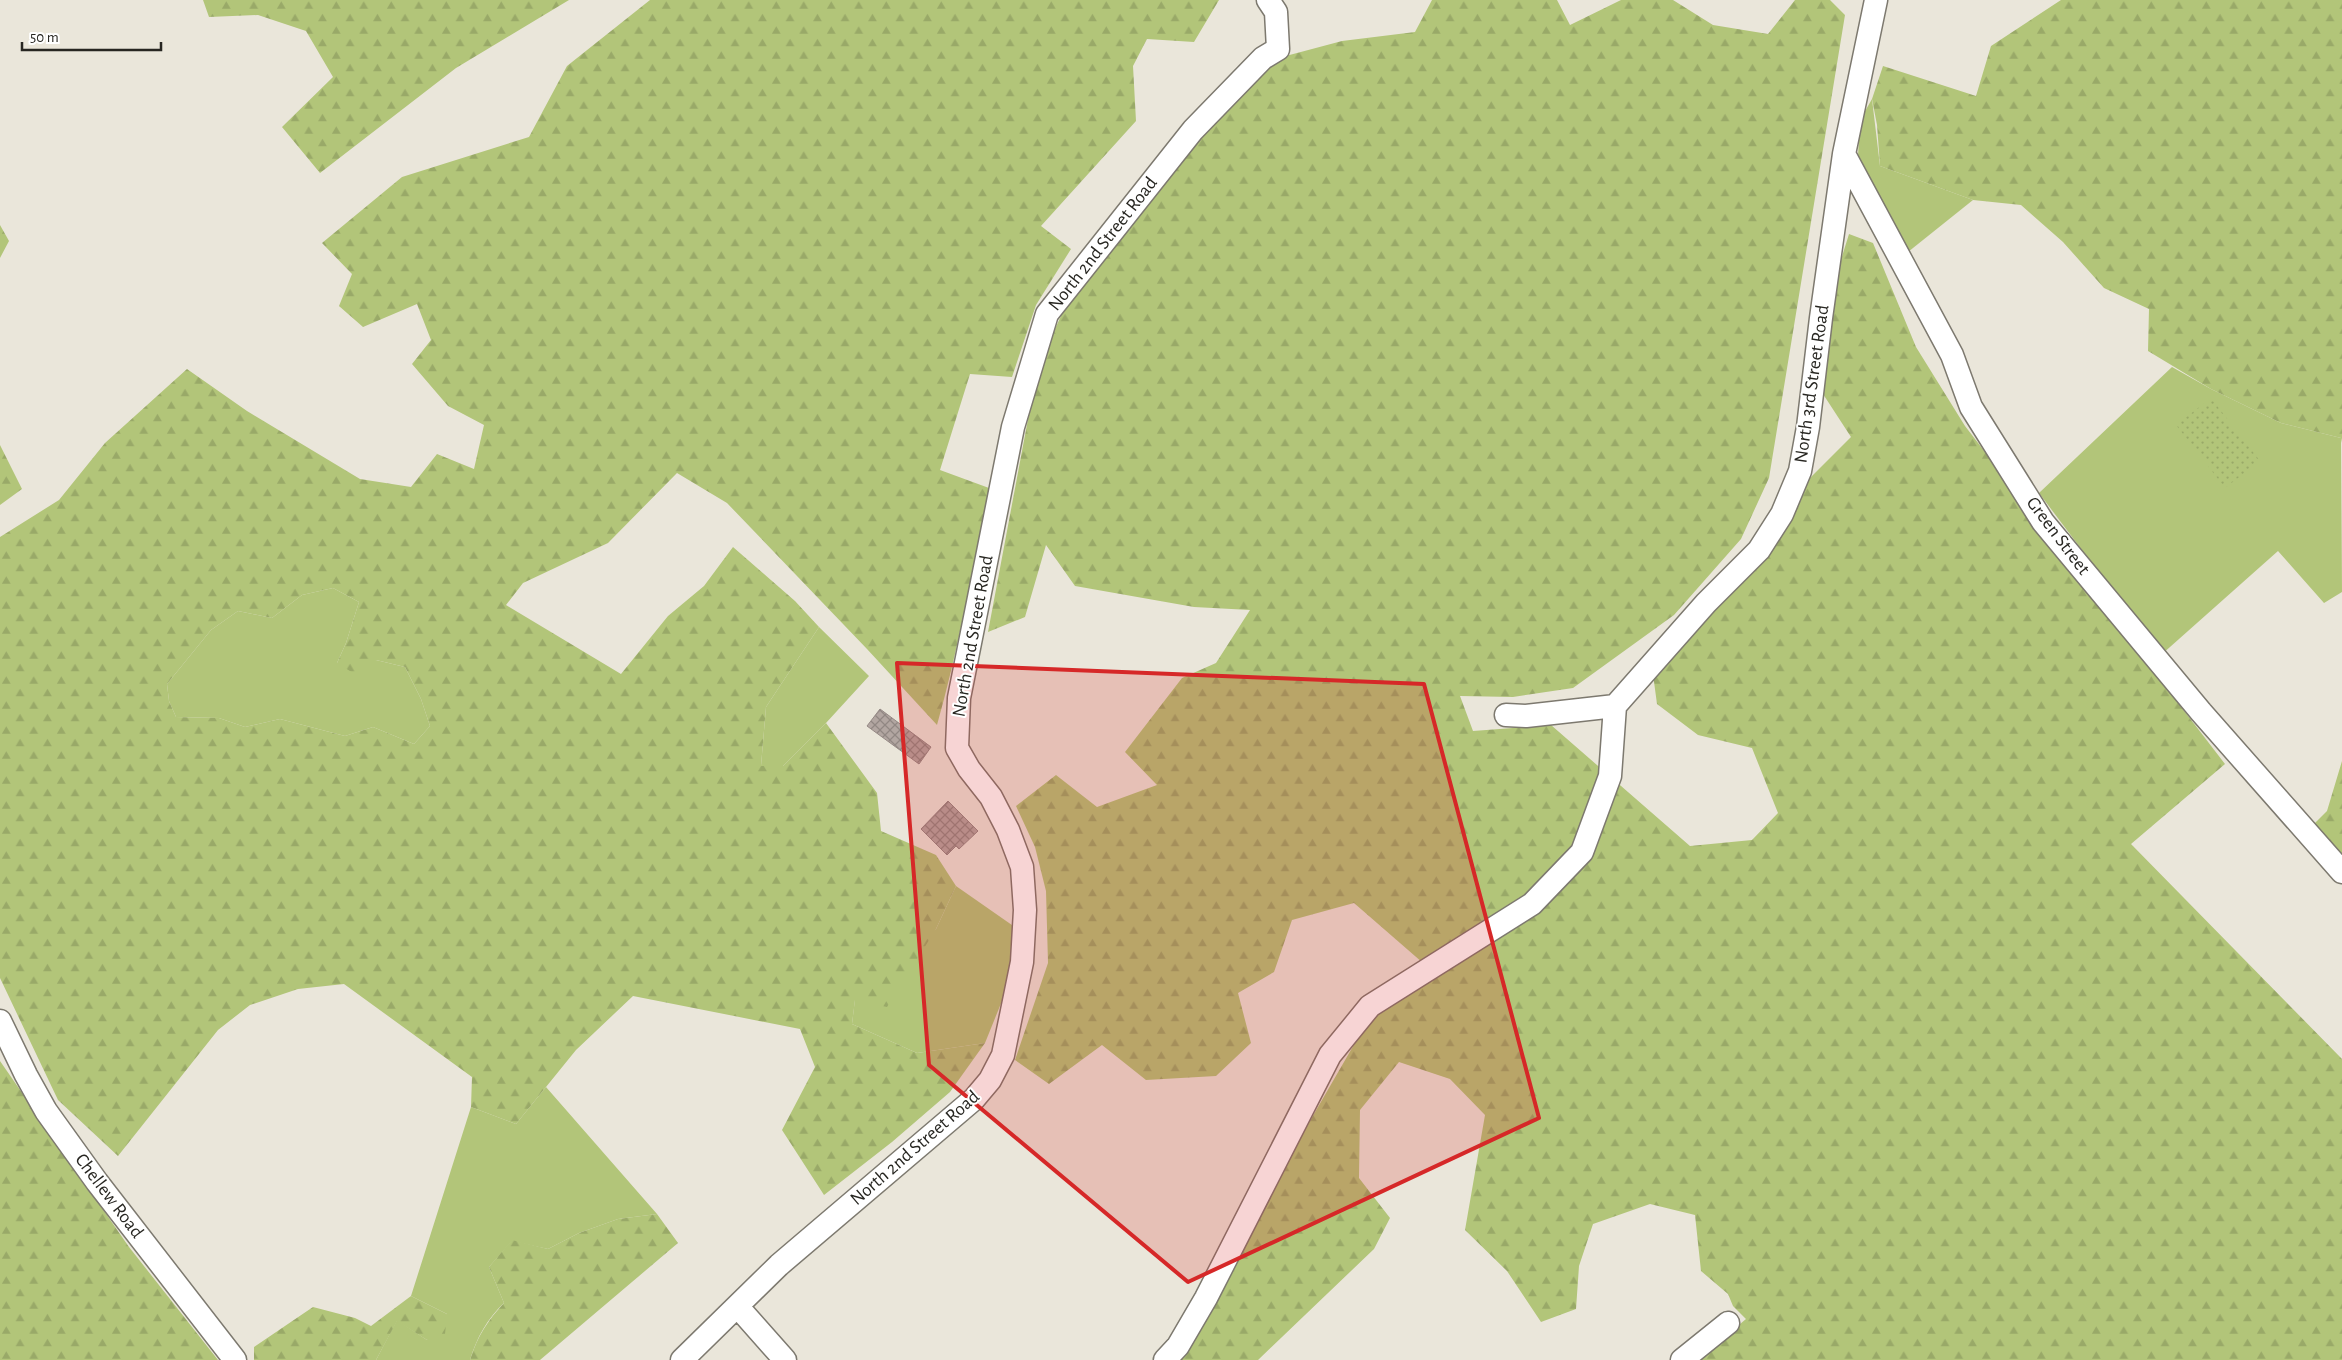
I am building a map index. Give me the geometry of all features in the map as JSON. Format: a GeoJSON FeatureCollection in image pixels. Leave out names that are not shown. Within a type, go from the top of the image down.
{"type":"FeatureCollection","features":[{"type":"Feature","properties":{"kind":"street","name":"North 2nd Street Road"},"geometry":{"type":"LineString","coordinates":[[682,1360],[779,1265],[974,1100],[990,1080],[1003,1055],[1022,962],[1025,910],[1022,867],[1008,830],[991,798],[969,769],[957,748],[959,698],[1014,428],[1047,314],[1193,130],[1263,58],[1278,49],[1276,12],[1268,0]]}},
{"type":"Feature","properties":{"kind":"street","name":"North 3rd Street Road"},"geometry":{"type":"LineString","coordinates":[[1615,706],[1706,603],[1759,550],[1782,514],[1800,471],[1808,427],[1820,318],[1844,154],[1876,0]]}},
{"type":"Feature","properties":{"kind":"street","name":"Green Street"},"geometry":{"type":"LineString","coordinates":[[1844,154],[1952,355],[1971,407],[2043,522],[2201,712],[2342,872]]}},
{"type":"Feature","properties":{"kind":"street"},"geometry":{"type":"LineString","coordinates":[[1165,1360],[1178,1346],[1206,1298],[1330,1055],[1364,1013],[1370,1006],[1532,904],[1582,852],[1610,776],[1615,706],[1534,715],[1506,715]]}},
{"type":"Feature","properties":{"kind":"street","name":"Chellew Road"},"geometry":{"type":"LineString","coordinates":[[0,1022],[46,1111],[98,1182],[235,1360]]}},
{"type":"Feature","properties":{"kind":"street"},"geometry":{"type":"LineString","coordinates":[[738,1307],[785,1360]]}},
{"type":"Feature","properties":{"kind":"street"},"geometry":{"type":"LineString","coordinates":[[1682,1360],[1728,1323]]}},
{"type":"Feature","properties":{"kind":"highlighted area"},"geometry":{"type":"Polygon","coordinates":[[[897,663],[1424,684],[1539,1118],[1188,1282],[929,1065],[897,663]]]}},
{"type":"Feature","properties":{"kind":"green space"},"geometry":{"type":"Polygon","coordinates":[[[203,0],[569,0],[456,68],[320,173],[282,127],[333,77],[306,31],[258,15],[209,17],[203,0]]]}},
{"type":"Feature","properties":{"kind":"green space"},"geometry":{"type":"Polygon","coordinates":[[[650,0],[1219,0],[1194,42],[1147,39],[1133,66],[1136,121],[1041,226],[1071,249],[1036,305],[1012,377],[970,374],[940,470],[989,488],[959,637],[937,725],[727,503],[677,473],[608,543],[523,583],[506,605],[621,674],[668,616],[704,586],[733,547],[795,601],[819,627],[766,707],[761,766],[783,766],[826,723],[877,793],[881,831],[936,855],[956,886],[936,929],[887,1007],[855,1000],[852,1024],[917,1053],[985,1043],[950,1092],[892,1142],[824,1195],[782,1130],[815,1067],[800,1029],[633,996],[576,1050],[516,1124],[471,1107],[472,1077],[344,984],[298,989],[250,1005],[218,1030],[118,1156],[58,1100],[0,978],[0,537],[59,500],[105,443],[187,369],[247,411],[360,479],[411,487],[437,454],[474,469],[484,425],[448,406],[412,364],[431,340],[417,304],[363,327],[339,306],[352,274],[322,243],[402,177],[529,137],[567,66],[650,0]],[[333,588],[302,595],[272,618],[238,611],[211,630],[167,684],[169,701],[176,717],[219,718],[245,727],[280,719],[345,736],[373,727],[414,744],[430,726],[421,699],[405,667],[376,660],[358,676],[337,663],[346,643],[359,602],[333,588]]]}},
{"type":"Feature","properties":{"kind":"green space"},"geometry":{"type":"Polygon","coordinates":[[[1432,0],[1557,0],[1570,25],[1621,0],[1673,0],[1713,25],[1768,34],[1795,0],[1830,0],[1845,15],[1769,478],[1741,539],[1674,615],[1573,688],[1513,697],[1460,696],[1473,731],[1551,725],[1690,846],[1752,840],[1778,813],[1752,748],[1698,735],[1657,704],[1652,667],[1801,487],[1851,437],[1823,394],[1816,340],[1849,234],[1873,243],[1916,347],[1965,426],[2225,764],[2131,844],[2342,1059],[2342,1360],[1697,1360],[1746,1319],[1733,1306],[1728,1294],[1701,1271],[1695,1215],[1650,1204],[1593,1224],[1579,1266],[1576,1309],[1541,1322],[1507,1271],[1465,1230],[1485,1115],[1450,1079],[1399,1062],[1360,1110],[1359,1178],[1390,1218],[1374,1249],[1258,1360],[1161,1360],[1296,1145],[1359,1036],[1423,963],[1354,903],[1292,920],[1274,972],[1238,993],[1251,1043],[1216,1076],[1146,1080],[1102,1045],[1049,1084],[1015,1060],[1048,963],[1046,891],[1035,847],[1016,806],[1056,775],[1097,807],[1157,785],[1125,752],[1182,678],[1216,663],[1250,610],[1194,607],[1075,586],[1046,545],[1025,617],[988,632],[1038,366],[1066,305],[1202,123],[1282,57],[1342,41],[1415,32],[1432,0]]]}},
{"type":"Feature","properties":{"kind":"green space"},"geometry":{"type":"Polygon","coordinates":[[[2061,0],[2342,0],[2342,443],[2341,438],[2281,423],[2211,389],[2148,351],[2149,309],[2104,288],[2063,242],[2021,205],[1973,200],[1880,166],[1877,125],[1872,99],[1883,66],[1976,96],[1991,46],[2061,0]]]}},
{"type":"Feature","properties":{"kind":"green space"},"geometry":{"type":"Polygon","coordinates":[[[1872,99],[1880,166],[1973,200],[1898,260],[1857,174],[1860,120],[1872,99]]]}},
{"type":"Feature","properties":{"kind":"green space"},"geometry":{"type":"Polygon","coordinates":[[[0,225],[9,241],[0,258],[0,225]]]}},
{"type":"Feature","properties":{"kind":"green space"},"geometry":{"type":"Polygon","coordinates":[[[2172,367],[2211,389],[2281,423],[2341,438],[2342,592],[2324,603],[2278,551],[2161,655],[2039,493],[2172,367]]]}},
{"type":"Feature","properties":{"kind":"green space"},"geometry":{"type":"Polygon","coordinates":[[[2211,398],[2260,461],[2225,488],[2176,425],[2211,398]]]}},
{"type":"Feature","properties":{"kind":"green space"},"geometry":{"type":"Polygon","coordinates":[[[0,445],[22,489],[0,505],[0,445]]]}},
{"type":"Feature","properties":{"kind":"green space"},"geometry":{"type":"Polygon","coordinates":[[[333,588],[359,602],[346,643],[337,663],[376,660],[405,667],[421,699],[430,726],[414,744],[373,727],[345,736],[280,719],[245,727],[219,718],[176,717],[169,701],[167,684],[211,630],[238,611],[272,618],[302,595],[333,588]]]}},
{"type":"Feature","properties":{"kind":"green space"},"geometry":{"type":"Polygon","coordinates":[[[819,627],[869,676],[783,766],[761,766],[766,707],[819,627]]]}},
{"type":"Feature","properties":{"kind":"green space"},"geometry":{"type":"Polygon","coordinates":[[[2342,761],[2342,866],[2308,830],[2327,811],[2342,761]]]}},
{"type":"Feature","properties":{"kind":"green space"},"geometry":{"type":"Polygon","coordinates":[[[956,886],[1019,930],[1006,991],[985,1043],[917,1053],[852,1024],[855,999],[936,929],[956,886]]]}},
{"type":"Feature","properties":{"kind":"green space"},"geometry":{"type":"Polygon","coordinates":[[[0,1061],[129,1247],[218,1360],[0,1360],[0,1061]]]}},
{"type":"Feature","properties":{"kind":"green space"},"geometry":{"type":"Polygon","coordinates":[[[546,1087],[657,1214],[618,1219],[579,1233],[548,1249],[512,1241],[489,1267],[504,1303],[492,1315],[483,1329],[470,1360],[376,1360],[397,1320],[427,1340],[447,1314],[411,1296],[471,1107],[516,1124],[546,1087]]]}},
{"type":"Feature","properties":{"kind":"green space"},"geometry":{"type":"Polygon","coordinates":[[[657,1214],[678,1243],[540,1360],[470,1360],[484,1329],[504,1303],[489,1267],[512,1240],[548,1249],[579,1233],[618,1219],[657,1214]]]}},
{"type":"Feature","properties":{"kind":"green space"},"geometry":{"type":"Polygon","coordinates":[[[411,1296],[447,1314],[445,1334],[427,1340],[397,1321],[376,1360],[254,1360],[254,1347],[313,1307],[355,1318],[371,1326],[411,1296]]]}},
{"type":"Feature","properties":{"kind":"building"},"geometry":{"type":"Polygon","coordinates":[[[880,709],[931,747],[919,764],[867,726],[880,709]]]}},
{"type":"Feature","properties":{"kind":"building"},"geometry":{"type":"Polygon","coordinates":[[[948,801],[978,831],[959,849],[956,846],[947,855],[921,829],[948,801]]]}}]}
